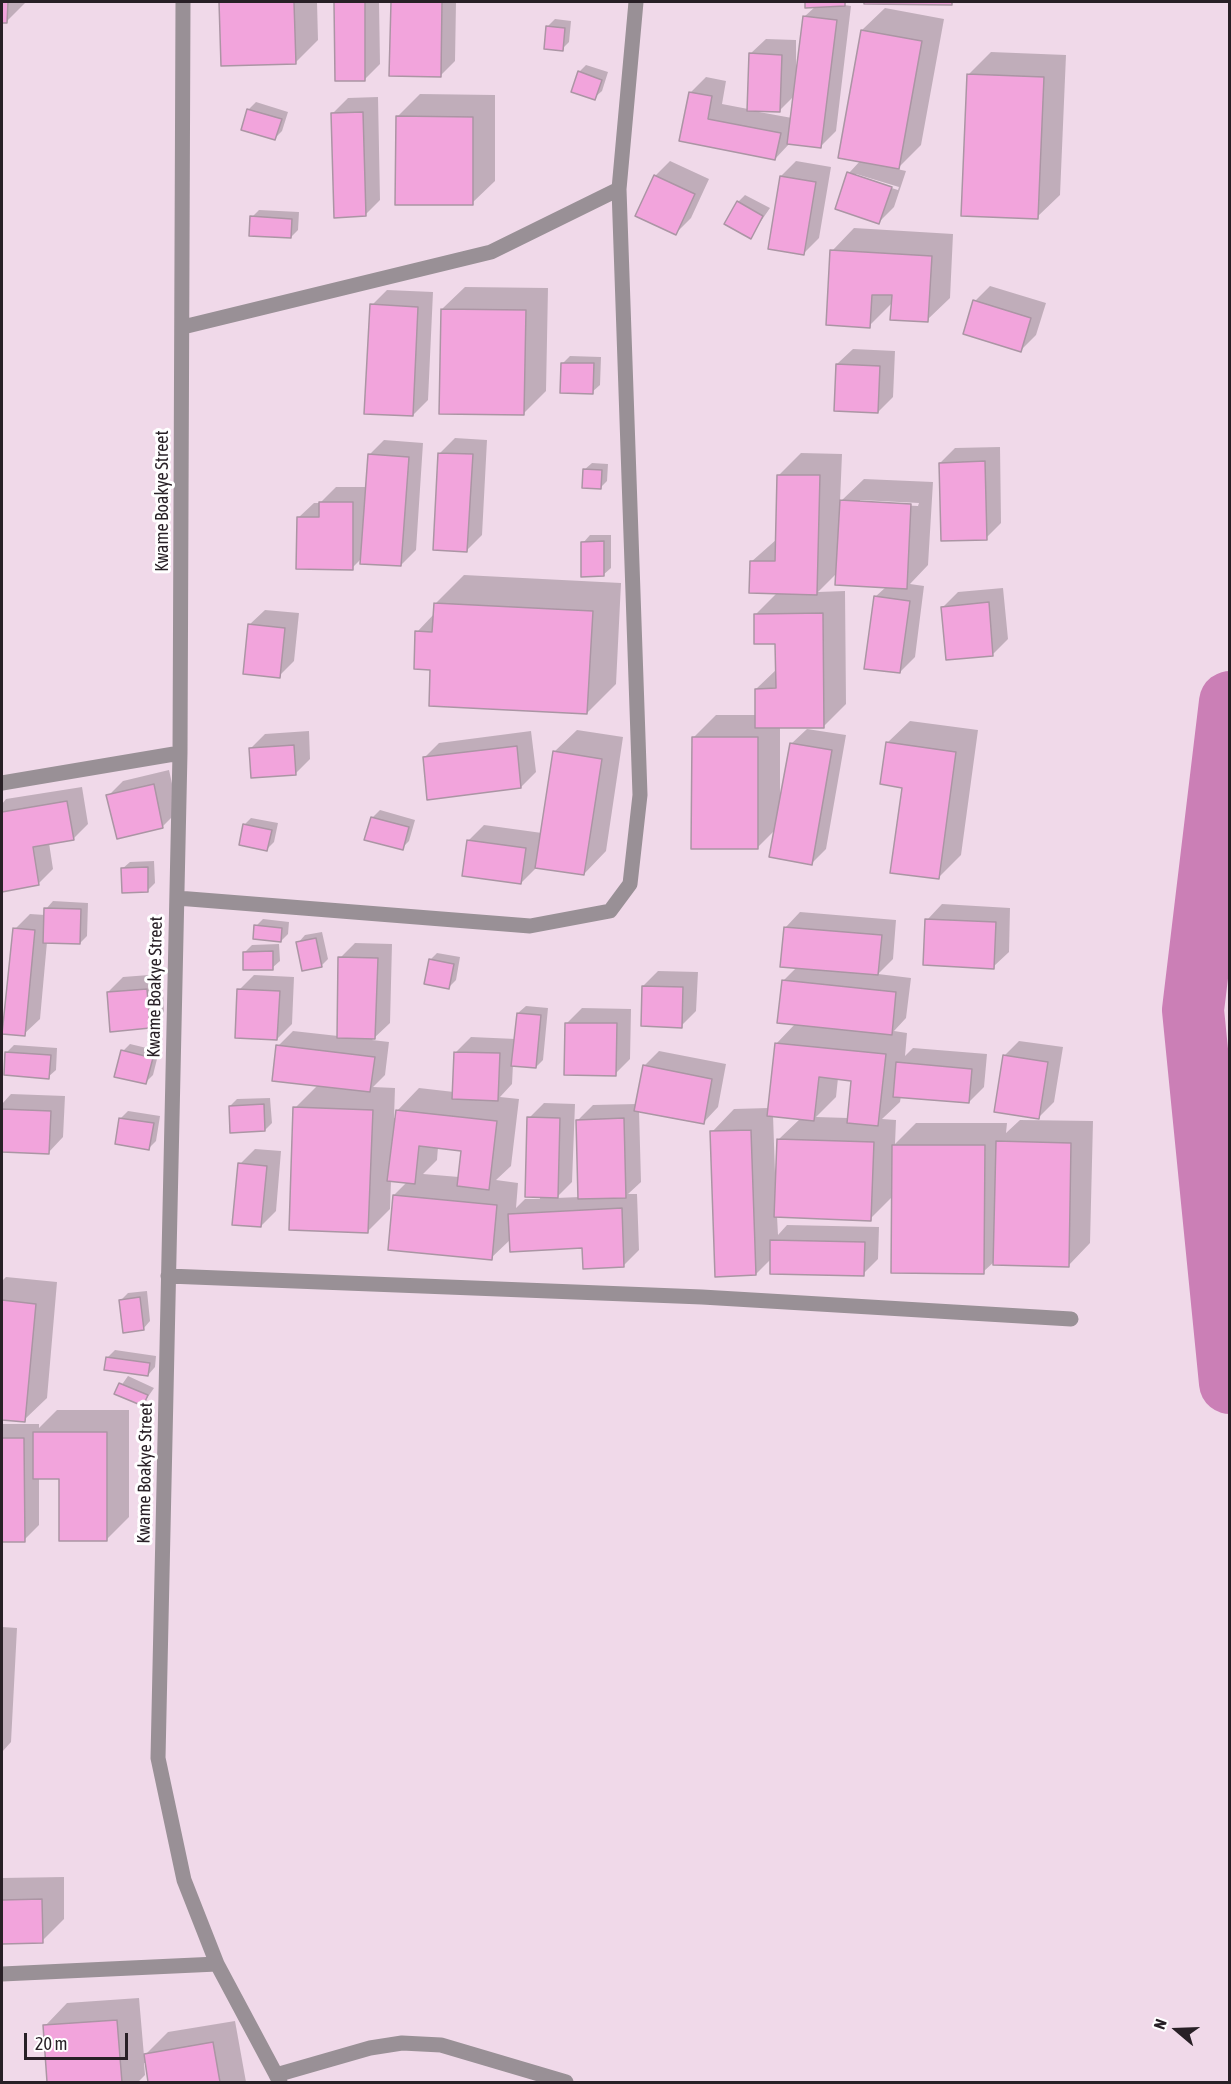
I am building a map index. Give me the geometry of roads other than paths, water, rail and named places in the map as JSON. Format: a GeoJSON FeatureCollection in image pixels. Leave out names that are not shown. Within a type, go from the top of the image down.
{"type":"FeatureCollection","features":[{"type":"Feature","properties":{"kind":"street","name":"Kwame Boakye Street"},"geometry":{"type":"LineString","coordinates":[[183,2],[180,753],[158,1758],[184,1880],[217,1964],[278,2079]]}},
{"type":"Feature","properties":{"kind":"street"},"geometry":{"type":"LineString","coordinates":[[177,898],[530,926],[610,911],[630,884],[640,795],[619,189],[636,2]]}},
{"type":"Feature","properties":{"kind":"street"},"geometry":{"type":"LineString","coordinates":[[183,327],[384,280],[490,252],[619,189]]}},
{"type":"Feature","properties":{"kind":"street"},"geometry":{"type":"LineString","coordinates":[[2,783],[180,753]]}},
{"type":"Feature","properties":{"kind":"street"},"geometry":{"type":"LineString","coordinates":[[168,1276],[702,1297],[1071,1319]]}},
{"type":"Feature","properties":{"kind":"street"},"geometry":{"type":"LineString","coordinates":[[2,1974],[217,1964]]}},
{"type":"Feature","properties":{"kind":"street"},"geometry":{"type":"LineString","coordinates":[[278,2079],[370,2049],[402,2043],[441,2045],[566,2082]]}},
{"type":"Feature","properties":{"kind":"waterway"},"geometry":{"type":"LineString","coordinates":[[1230,702],[1193,1010],[1230,1383]]}}]}
